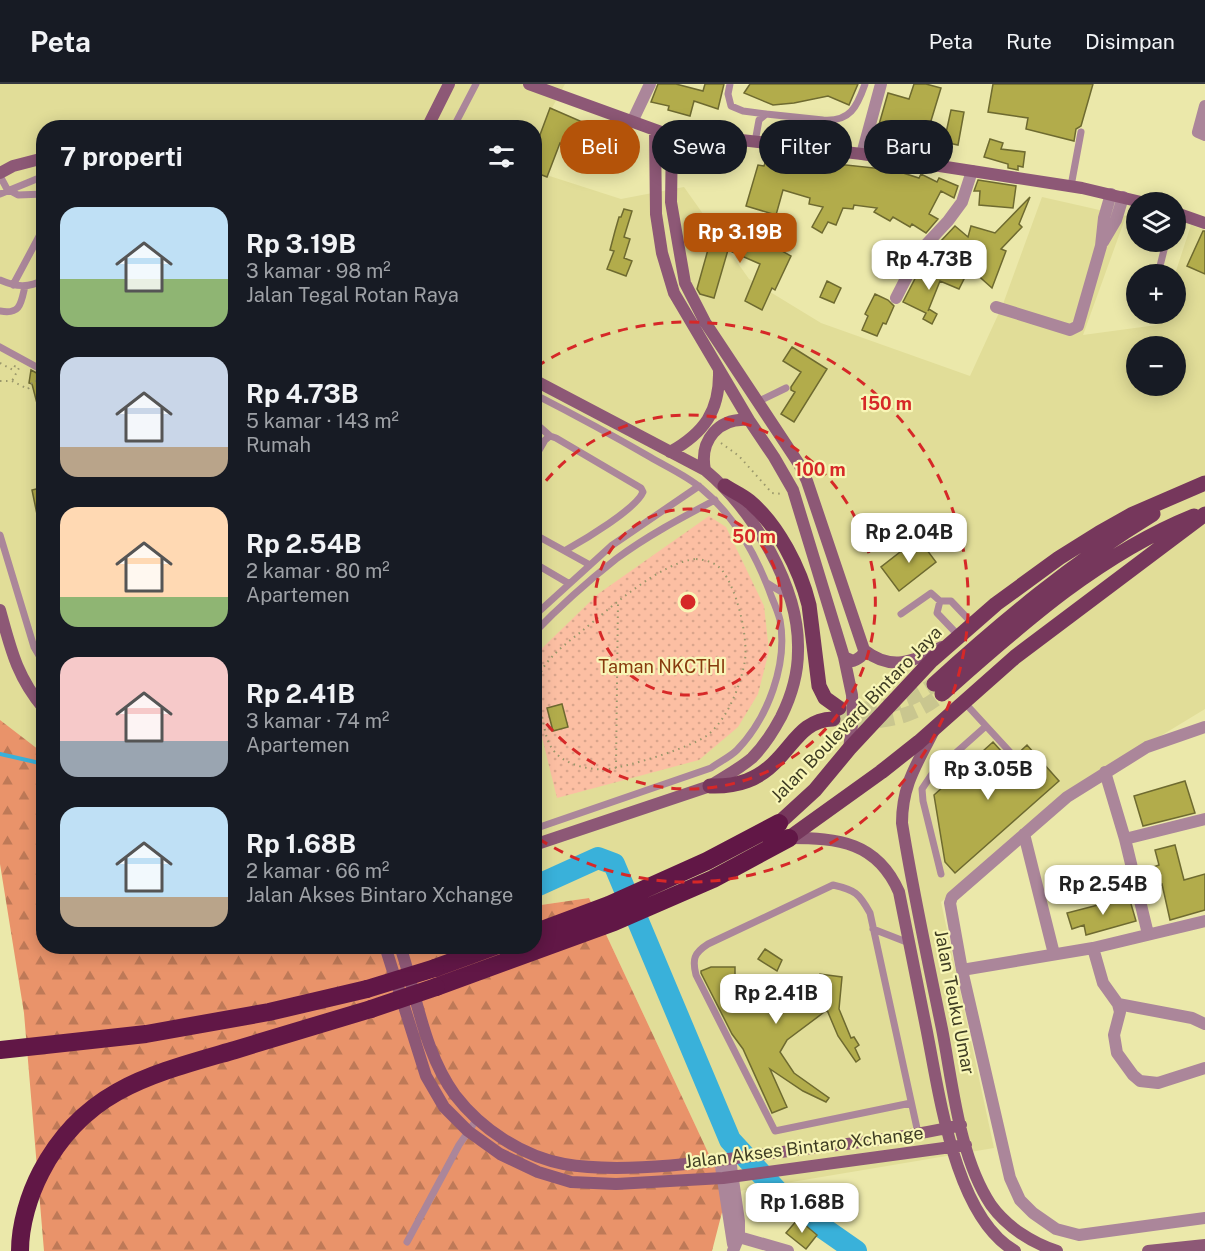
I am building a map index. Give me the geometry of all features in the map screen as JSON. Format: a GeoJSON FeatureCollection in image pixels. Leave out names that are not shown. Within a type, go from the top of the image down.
{"type":"FeatureCollection","features":[{"type":"Feature","properties":{"kind":"highway"},"geometry":{"type":"LineString","coordinates":[[542,943],[658,893],[707,861],[779,823]]}},
{"type":"Feature","properties":{"kind":"highway"},"geometry":{"type":"LineString","coordinates":[[658,893],[713,879],[789,838]]}},
{"type":"Feature","properties":{"kind":"highway"},"geometry":{"type":"LineString","coordinates":[[542,931],[612,914]]}},
{"type":"Feature","properties":{"kind":"highway"},"geometry":{"type":"LineString","coordinates":[[0,1050],[146,1034],[269,1012],[367,989],[473,954]]}},
{"type":"Feature","properties":{"kind":"highway"},"geometry":{"type":"LineString","coordinates":[[20,1251],[20,1240],[33,1188],[53,1149],[85,1113],[123,1088],[158,1072],[371,1009],[436,987],[516,954]]}},
{"type":"Feature","properties":{"kind":"main road"},"geometry":{"type":"LineString","coordinates":[[431,120],[449,84]]}},
{"type":"Feature","properties":{"kind":"main road"},"geometry":{"type":"LineString","coordinates":[[528,84],[627,120]]}},
{"type":"Feature","properties":{"kind":"main road"},"geometry":{"type":"LineString","coordinates":[[747,141],[759,142]]}},
{"type":"Feature","properties":{"kind":"main road"},"geometry":{"type":"LineString","coordinates":[[852,153],[1071,186],[1126,198]]}},
{"type":"Feature","properties":{"kind":"main road"},"geometry":{"type":"LineString","coordinates":[[0,175],[13,166],[36,160]]}},
{"type":"Feature","properties":{"kind":"main road"},"geometry":{"type":"LineString","coordinates":[[656,174],[656,214],[662,253],[674,292],[793,490],[844,657],[852,695],[853,717],[849,749]]}},
{"type":"Feature","properties":{"kind":"main road"},"geometry":{"type":"LineString","coordinates":[[671,174],[671,202],[685,283],[705,322],[799,464],[807,481],[864,650],[874,658],[902,663],[926,654],[954,639]]}},
{"type":"Feature","properties":{"kind":"main road"},"geometry":{"type":"LineString","coordinates":[[1186,216],[1205,222]]}},
{"type":"Feature","properties":{"kind":"main road"},"geometry":{"type":"LineString","coordinates":[[719,369],[731,362]]}},
{"type":"Feature","properties":{"kind":"main road"},"geometry":{"type":"LineString","coordinates":[[670,452],[686,443],[710,417],[719,386],[719,369]]}},
{"type":"Feature","properties":{"kind":"main road"},"geometry":{"type":"LineString","coordinates":[[542,384],[705,470],[748,500],[763,516],[789,553],[802,582],[809,606],[819,686],[836,713],[806,727],[770,767],[750,781],[731,786],[710,786]]}},
{"type":"Feature","properties":{"kind":"main road"},"geometry":{"type":"LineString","coordinates":[[705,470],[704,452],[710,436],[723,424],[740,419],[749,420]]}},
{"type":"Feature","properties":{"kind":"main road"},"geometry":{"type":"LineString","coordinates":[[542,842],[710,786],[752,758],[774,729],[787,704],[796,674],[798,651],[796,626],[789,596],[750,517],[725,486]]}},
{"type":"Feature","properties":{"kind":"main road"},"geometry":{"type":"LineString","coordinates":[[1200,486],[1116,538],[1054,582],[996,628],[938,689],[1110,559],[1174,524],[1205,513]]}},
{"type":"Feature","properties":{"kind":"main road","name":"Jalan Boulevard Bintaro Jaya"},"geometry":{"type":"LineString","coordinates":[[779,823],[811,794],[849,749],[972,623],[1024,583],[1098,533],[1131,515],[1200,486]]}},
{"type":"Feature","properties":{"kind":"main road"},"geometry":{"type":"LineString","coordinates":[[789,838],[881,772],[1015,657],[1205,513]]}},
{"type":"Feature","properties":{"kind":"main road"},"geometry":{"type":"LineString","coordinates":[[0,610],[14,659],[28,690],[36,700]]}},
{"type":"Feature","properties":{"kind":"main road"},"geometry":{"type":"LineString","coordinates":[[844,657],[853,661],[862,655],[864,650]]}},
{"type":"Feature","properties":{"kind":"main road","name":"Jalan Teuku Umar"},"geometry":{"type":"LineString","coordinates":[[936,726],[906,786],[902,803],[902,823],[961,1125],[981,1188],[992,1206],[1005,1221],[1028,1239],[1057,1251]]}},
{"type":"Feature","properties":{"kind":"main road","name":"Jalan Teuku Umar"},"geometry":{"type":"LineString","coordinates":[[789,838],[825,838],[853,845],[873,856],[891,874],[899,892],[951,1148],[969,1194],[990,1230],[1015,1251]]}},
{"type":"Feature","properties":{"kind":"main road","name":"Jalan Akses Bintaro Xchange"},"geometry":{"type":"LineString","coordinates":[[386,954],[426,1076],[444,1107],[468,1131],[500,1154],[538,1172],[571,1182],[616,1184],[732,1177],[966,1145]]}},
{"type":"Feature","properties":{"kind":"main road","name":"Jalan Akses Bintaro Xchange"},"geometry":{"type":"LineString","coordinates":[[402,954],[436,1066],[456,1095],[477,1119],[507,1142],[535,1155],[563,1164],[624,1168],[729,1159],[961,1125]]}},
{"type":"Feature","properties":{"kind":"main road"},"geometry":{"type":"LineString","coordinates":[[1149,1251],[1205,1245]]}},
{"type":"Feature","properties":{"kind":"street"},"geometry":{"type":"LineString","coordinates":[[633,120],[650,84]]}},
{"type":"Feature","properties":{"kind":"street"},"geometry":{"type":"LineString","coordinates":[[862,154],[881,84]]}},
{"type":"Feature","properties":{"kind":"street"},"geometry":{"type":"LineString","coordinates":[[1205,106],[1198,132],[1205,135]]}},
{"type":"Feature","properties":{"kind":"street"},"geometry":{"type":"LineString","coordinates":[[896,298],[920,251],[962,202],[972,171]]}},
{"type":"Feature","properties":{"kind":"street"},"geometry":{"type":"LineString","coordinates":[[996,307],[1074,330],[1081,320],[1101,246],[1104,218],[1117,196]]}},
{"type":"Feature","properties":{"kind":"street"},"geometry":{"type":"LineString","coordinates":[[1205,727],[1147,747],[1067,797],[952,897],[950,903],[962,970],[1010,1178],[1020,1200],[1033,1213],[1056,1229],[1079,1235],[1205,1218]]}},
{"type":"Feature","properties":{"kind":"street"},"geometry":{"type":"LineString","coordinates":[[1105,772],[1125,839],[1148,934]]}},
{"type":"Feature","properties":{"kind":"street"},"geometry":{"type":"LineString","coordinates":[[1125,839],[1205,819]]}},
{"type":"Feature","properties":{"kind":"street"},"geometry":{"type":"LineString","coordinates":[[1024,834],[1054,954]]}},
{"type":"Feature","properties":{"kind":"street"},"geometry":{"type":"LineString","coordinates":[[962,970],[1094,948],[1205,921]]}},
{"type":"Feature","properties":{"kind":"street"},"geometry":{"type":"LineString","coordinates":[[1094,948],[1103,983],[1118,1004],[1120,1012],[1114,1035],[1117,1053],[1140,1081],[1158,1083],[1205,1068]]}},
{"type":"Feature","properties":{"kind":"street"},"geometry":{"type":"LineString","coordinates":[[1118,1004],[1192,1018],[1205,1024]]}},
{"type":"Feature","properties":{"kind":"street"},"geometry":{"type":"LineString","coordinates":[[729,1159],[739,1221],[734,1242],[788,1251]]}},
{"type":"Feature","properties":{"kind":"lane"},"geometry":{"type":"LineString","coordinates":[[457,120],[476,84]]}},
{"type":"Feature","properties":{"kind":"lane"},"geometry":{"type":"LineString","coordinates":[[730,84],[728,94],[731,106],[743,111],[823,120]]}},
{"type":"Feature","properties":{"kind":"lane"},"geometry":{"type":"LineString","coordinates":[[837,120],[848,114],[858,104],[865,84]]}},
{"type":"Feature","properties":{"kind":"lane"},"geometry":{"type":"LineString","coordinates":[[755,142],[759,120],[766,114]]}},
{"type":"Feature","properties":{"kind":"lane"},"geometry":{"type":"LineString","coordinates":[[1071,186],[1081,132]]}},
{"type":"Feature","properties":{"kind":"lane"},"geometry":{"type":"LineString","coordinates":[[0,175],[3,192]]}},
{"type":"Feature","properties":{"kind":"lane"},"geometry":{"type":"LineString","coordinates":[[3,192],[36,179]]}},
{"type":"Feature","properties":{"kind":"lane"},"geometry":{"type":"LineString","coordinates":[[3,192],[36,195]]}},
{"type":"Feature","properties":{"kind":"lane"},"geometry":{"type":"LineString","coordinates":[[13,285],[36,242]]}},
{"type":"Feature","properties":{"kind":"lane"},"geometry":{"type":"LineString","coordinates":[[0,280],[13,285],[36,284]]}},
{"type":"Feature","properties":{"kind":"lane"},"geometry":{"type":"LineString","coordinates":[[0,311],[9,313],[18,309],[25,286]]}},
{"type":"Feature","properties":{"kind":"lane"},"geometry":{"type":"LineString","coordinates":[[0,347],[36,367]]}},
{"type":"Feature","properties":{"kind":"lane"},"geometry":{"type":"LineString","coordinates":[[759,402],[786,388]]}},
{"type":"Feature","properties":{"kind":"lane"},"geometry":{"type":"LineString","coordinates":[[542,398],[584,419],[699,486],[714,500],[737,527],[756,557],[780,619],[782,646],[776,681],[765,708],[752,731],[736,751],[711,768],[542,826]]}},
{"type":"Feature","properties":{"kind":"lane"},"geometry":{"type":"LineString","coordinates":[[542,429],[550,436],[641,488],[643,492],[641,497],[598,530],[566,550]]}},
{"type":"Feature","properties":{"kind":"lane"},"geometry":{"type":"LineString","coordinates":[[542,445],[550,436]]}},
{"type":"Feature","properties":{"kind":"lane"},"geometry":{"type":"LineString","coordinates":[[542,608],[611,546],[699,486]]}},
{"type":"Feature","properties":{"kind":"lane"},"geometry":{"type":"LineString","coordinates":[[542,625],[559,607],[617,558],[667,526],[714,500]]}},
{"type":"Feature","properties":{"kind":"lane"},"geometry":{"type":"LineString","coordinates":[[0,536],[36,650]]}},
{"type":"Feature","properties":{"kind":"lane"},"geometry":{"type":"LineString","coordinates":[[542,538],[590,565]]}},
{"type":"Feature","properties":{"kind":"lane"},"geometry":{"type":"LineString","coordinates":[[542,568],[568,583]]}},
{"type":"Feature","properties":{"kind":"lane"},"geometry":{"type":"LineString","coordinates":[[767,583],[789,596]]}},
{"type":"Feature","properties":{"kind":"lane"},"geometry":{"type":"LineString","coordinates":[[901,614],[931,593],[940,601],[951,601],[972,623]]}},
{"type":"Feature","properties":{"kind":"lane"},"geometry":{"type":"LineString","coordinates":[[940,601],[937,613],[954,639]]}},
{"type":"Feature","properties":{"kind":"lane"},"geometry":{"type":"LineString","coordinates":[[964,702],[1010,752]]}},
{"type":"Feature","properties":{"kind":"lane"},"geometry":{"type":"LineString","coordinates":[[941,874],[922,789],[932,774],[986,726]]}},
{"type":"Feature","properties":{"kind":"lane"},"geometry":{"type":"LineString","coordinates":[[568,817],[573,832]]}},
{"type":"Feature","properties":{"kind":"lane"},"geometry":{"type":"LineString","coordinates":[[911,1103],[775,1131],[696,975],[694,957],[708,944],[833,885],[850,889],[860,896],[870,912],[918,1133]]}},
{"type":"Feature","properties":{"kind":"lane"},"geometry":{"type":"LineString","coordinates":[[873,929],[909,943]]}},
{"type":"Feature","properties":{"kind":"lane"},"geometry":{"type":"LineString","coordinates":[[407,1242],[468,1131],[477,1119]]}},
{"type":"Feature","properties":{"kind":"path"},"geometry":{"type":"LineString","coordinates":[[0,363],[13,370],[15,366],[19,368],[12,381]]}},
{"type":"Feature","properties":{"kind":"path"},"geometry":{"type":"LineString","coordinates":[[0,381],[12,381],[28,389],[34,380],[36,381]]}},
{"type":"Feature","properties":{"kind":"path"},"geometry":{"type":"LineString","coordinates":[[710,436],[739,456],[772,493],[778,495],[793,490]]}},
{"type":"Feature","properties":{"kind":"path"},"geometry":{"type":"LineString","coordinates":[[542,672],[551,657],[618,600],[668,568],[686,560],[706,560],[714,564],[722,570],[734,593],[741,619],[745,660],[734,698],[718,726],[708,736],[694,743],[616,768],[591,768],[566,760],[550,746],[542,717]]}},
{"type":"Feature","properties":{"kind":"path"},"geometry":{"type":"LineString","coordinates":[[616,768],[618,600]]}},
{"type":"Feature","properties":{"kind":"shaded area"},"geometry":{"type":"Polygon","coordinates":[[[0,84],[565,84],[553,106],[542,135],[542,120],[36,120],[36,748],[0,720],[0,84]]]}},
{"type":"Feature","properties":{"kind":"shaded area"},"geometry":{"type":"Polygon","coordinates":[[[542,174],[621,199],[684,187],[749,279],[821,323],[970,376],[1003,304],[1042,197],[1126,216],[1083,335],[1157,324],[1186,324],[1186,264],[1178,264],[1182,252],[1186,252],[1186,240],[1191,225],[1205,230],[1205,709],[1070,791],[941,902],[994,1148],[727,1193],[589,898],[542,905],[542,174]]]}},
{"type":"Feature","properties":{"kind":"green space","name":"Taman NKCTHI"},"geometry":{"type":"Polygon","coordinates":[[[709,516],[726,527],[764,606],[769,651],[758,694],[738,727],[699,760],[557,798],[542,737],[542,648],[598,594],[709,516]]]}},
{"type":"Feature","properties":{"kind":"green space"},"geometry":{"type":"Polygon","coordinates":[[[0,720],[36,748],[36,954],[542,954],[542,905],[589,898],[727,1193],[712,1251],[44,1251],[24,1013],[0,864],[0,720]]]}},
{"type":"Feature","properties":{"kind":"building"},"geometry":{"type":"Polygon","coordinates":[[[658,84],[676,84],[703,91],[705,84],[724,84],[718,109],[694,101],[690,116],[668,110],[669,106],[651,102],[658,84]]]}},
{"type":"Feature","properties":{"kind":"building"},"geometry":{"type":"Polygon","coordinates":[[[750,84],[858,84],[849,105],[828,96],[773,105],[744,93],[750,84]]]}},
{"type":"Feature","properties":{"kind":"building"},"geometry":{"type":"Polygon","coordinates":[[[914,84],[941,88],[931,120],[880,120],[888,93],[909,99],[914,84]]]}},
{"type":"Feature","properties":{"kind":"building"},"geometry":{"type":"Polygon","coordinates":[[[993,84],[1093,84],[1081,126],[1076,129],[1074,141],[1026,129],[1028,118],[988,112],[993,84]]]}},
{"type":"Feature","properties":{"kind":"building"},"geometry":{"type":"Polygon","coordinates":[[[550,108],[578,120],[560,120],[560,143],[547,177],[542,175],[542,130],[550,108]]]}},
{"type":"Feature","properties":{"kind":"building"},"geometry":{"type":"Polygon","coordinates":[[[951,110],[964,112],[958,145],[953,144],[953,120],[949,120],[951,110]]]}},
{"type":"Feature","properties":{"kind":"building"},"geometry":{"type":"Polygon","coordinates":[[[990,139],[1003,143],[1001,149],[1025,152],[1023,167],[1018,166],[1018,170],[1008,168],[1008,164],[984,157],[990,139]]]}},
{"type":"Feature","properties":{"kind":"building"},"geometry":{"type":"Polygon","coordinates":[[[758,165],[759,174],[852,174],[852,166],[864,167],[864,174],[906,174],[919,178],[921,174],[937,182],[939,178],[958,186],[954,198],[941,191],[929,214],[938,219],[926,233],[912,224],[910,227],[893,217],[890,221],[874,212],[877,208],[854,205],[853,209],[843,208],[836,225],[828,222],[822,233],[812,227],[823,207],[809,204],[810,198],[783,190],[776,215],[746,206],[758,165]]]}},
{"type":"Feature","properties":{"kind":"building"},"geometry":{"type":"Polygon","coordinates":[[[978,180],[1016,186],[1013,208],[979,205],[980,191],[974,191],[978,180]]]}},
{"type":"Feature","properties":{"kind":"building"},"geometry":{"type":"Polygon","coordinates":[[[1030,197],[1019,224],[1022,227],[1001,249],[1006,251],[992,288],[964,263],[971,249],[951,244],[947,248],[940,242],[955,226],[968,237],[971,226],[995,233],[1030,197]]]}},
{"type":"Feature","properties":{"kind":"building"},"geometry":{"type":"Polygon","coordinates":[[[624,209],[632,211],[624,237],[630,239],[624,258],[632,261],[626,276],[607,269],[614,251],[610,250],[615,231],[624,209]]]}},
{"type":"Feature","properties":{"kind":"building"},"geometry":{"type":"Polygon","coordinates":[[[693,224],[722,236],[723,231],[764,246],[766,242],[791,256],[775,290],[772,288],[762,310],[745,301],[760,264],[728,250],[714,298],[700,294],[697,289],[709,246],[688,237],[693,224]]]}},
{"type":"Feature","properties":{"kind":"building"},"geometry":{"type":"Polygon","coordinates":[[[1205,231],[1205,274],[1187,266],[1205,231]]]}},
{"type":"Feature","properties":{"kind":"building"},"geometry":{"type":"Polygon","coordinates":[[[938,267],[964,279],[959,289],[940,281],[928,311],[929,309],[937,314],[932,324],[923,319],[926,313],[903,302],[919,271],[933,277],[938,267]]]}},
{"type":"Feature","properties":{"kind":"building"},"geometry":{"type":"Polygon","coordinates":[[[827,281],[841,288],[834,303],[820,297],[827,281]]]}},
{"type":"Feature","properties":{"kind":"building"},"geometry":{"type":"Polygon","coordinates":[[[875,294],[888,300],[894,306],[886,324],[883,323],[877,336],[862,330],[868,316],[865,314],[875,294]]]}},
{"type":"Feature","properties":{"kind":"building"},"geometry":{"type":"Polygon","coordinates":[[[792,347],[827,369],[794,422],[781,414],[795,392],[791,390],[791,387],[801,372],[783,361],[792,347]]]}},
{"type":"Feature","properties":{"kind":"building"},"geometry":{"type":"Polygon","coordinates":[[[31,370],[36,373],[36,400],[32,384],[29,383],[31,370]]]}},
{"type":"Feature","properties":{"kind":"building"},"geometry":{"type":"Polygon","coordinates":[[[36,489],[36,509],[32,490],[36,489]]]}},
{"type":"Feature","properties":{"kind":"building"},"geometry":{"type":"Polygon","coordinates":[[[918,538],[936,562],[899,591],[881,567],[918,538]]]}},
{"type":"Feature","properties":{"kind":"building"},"geometry":{"type":"Polygon","coordinates":[[[562,704],[568,727],[553,731],[547,708],[562,704]]]}},
{"type":"Feature","properties":{"kind":"building"},"geometry":{"type":"Polygon","coordinates":[[[993,742],[1010,761],[1027,745],[1059,781],[955,873],[945,862],[934,795],[993,742]]]}},
{"type":"Feature","properties":{"kind":"building"},"geometry":{"type":"Polygon","coordinates":[[[1185,781],[1195,813],[1143,826],[1134,796],[1185,781]]]}},
{"type":"Feature","properties":{"kind":"building"},"geometry":{"type":"Polygon","coordinates":[[[1175,845],[1184,880],[1205,874],[1205,910],[1170,920],[1162,884],[1153,887],[1148,869],[1159,865],[1155,850],[1175,845]]]}},
{"type":"Feature","properties":{"kind":"building"},"geometry":{"type":"Polygon","coordinates":[[[1129,897],[1136,921],[1086,935],[1084,925],[1072,929],[1067,913],[1129,897]]]}},
{"type":"Feature","properties":{"kind":"building"},"geometry":{"type":"Polygon","coordinates":[[[765,949],[782,960],[777,971],[758,959],[765,949]]]}},
{"type":"Feature","properties":{"kind":"building"},"geometry":{"type":"Polygon","coordinates":[[[711,967],[735,967],[735,984],[740,999],[755,997],[762,986],[782,998],[807,979],[817,993],[820,974],[842,977],[839,1009],[851,1038],[854,1037],[859,1045],[855,1048],[860,1059],[856,1062],[838,1036],[827,1010],[787,1040],[780,1052],[794,1073],[829,1098],[826,1102],[803,1091],[770,1069],[787,1107],[772,1113],[743,1049],[732,1034],[701,973],[711,967]]]}},
{"type":"Feature","properties":{"kind":"building"},"geometry":{"type":"Polygon","coordinates":[[[798,1219],[817,1235],[806,1249],[786,1233],[798,1219]]]}},
{"type":"Feature","properties":{"kind":"waterway"},"geometry":{"type":"LineString","coordinates":[[0,754],[36,762]]}},
{"type":"Feature","properties":{"kind":"waterway"},"geometry":{"type":"LineString","coordinates":[[542,883],[598,858],[614,864],[730,1140],[790,1205],[856,1251]]}},
{"type":"Feature","properties":{"kind":"tunnel"},"geometry":{"type":"LineString","coordinates":[[839,708],[877,708],[901,702],[934,684]]}},
{"type":"Feature","properties":{"kind":"tunnel"},"geometry":{"type":"LineString","coordinates":[[833,719],[867,721],[897,717],[925,706],[942,694]]}}]}
